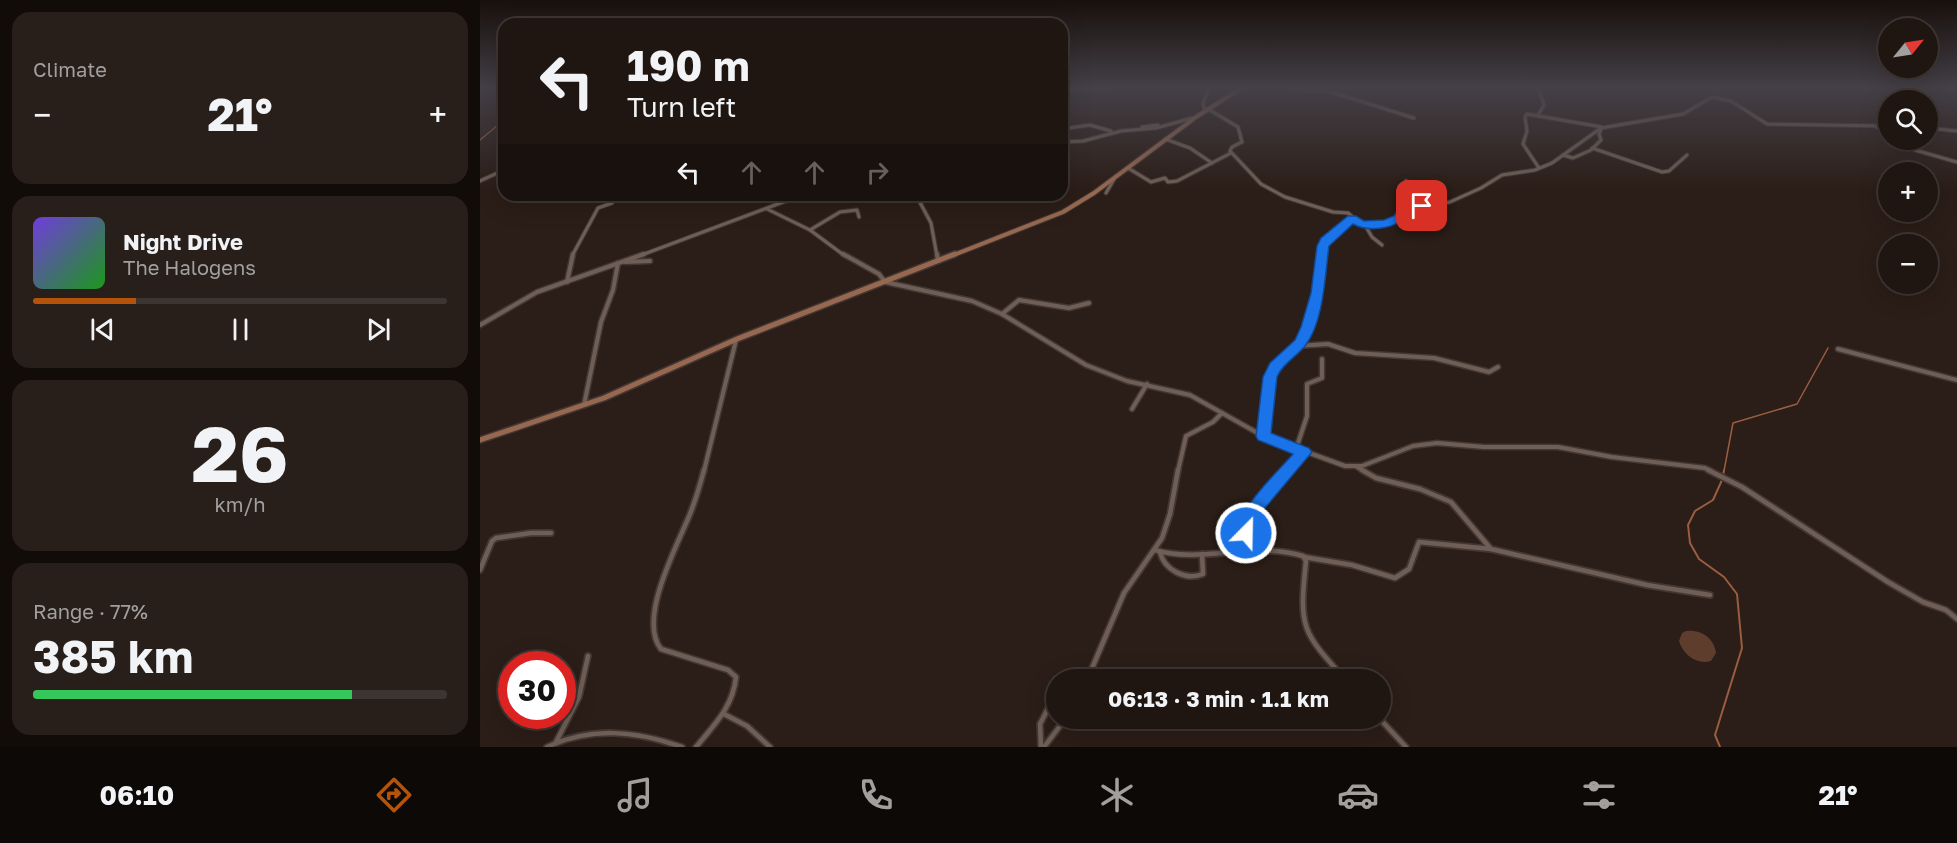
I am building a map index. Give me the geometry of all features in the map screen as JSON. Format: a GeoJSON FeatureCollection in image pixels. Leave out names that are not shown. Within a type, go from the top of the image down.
{"type":"FeatureCollection","features":[{"type":"Feature","properties":{"kind":"street"},"geometry":{"type":"LineString","coordinates":[[1068,128],[1087,125],[1114,130],[1171,122]]}},
{"type":"Feature","properties":{"kind":"street"},"geometry":{"type":"LineString","coordinates":[[1068,142],[1083,141],[1118,131],[1149,129],[1177,122]]}},
{"type":"Feature","properties":{"kind":"street"},"geometry":{"type":"LineString","coordinates":[[480,440],[584,406],[737,339],[1063,212],[1089,197],[1189,122]]}},
{"type":"Feature","properties":{"kind":"street"},"geometry":{"type":"LineString","coordinates":[[1231,122],[1239,129],[1242,142],[1230,148],[1231,153],[1271,191],[1303,204],[1348,213],[1364,225],[1372,237],[1382,245]]}},
{"type":"Feature","properties":{"kind":"street"},"geometry":{"type":"LineString","coordinates":[[1526,122],[1527,131],[1523,144],[1539,168]]}},
{"type":"Feature","properties":{"kind":"street"},"geometry":{"type":"LineString","coordinates":[[1575,122],[1602,127],[1634,122]]}},
{"type":"Feature","properties":{"kind":"street"},"geometry":{"type":"LineString","coordinates":[[1764,122],[1767,124],[1876,126]]}},
{"type":"Feature","properties":{"kind":"street"},"geometry":{"type":"LineString","coordinates":[[1563,155],[1573,158],[1592,148],[1601,140],[1599,134],[1602,127]]}},
{"type":"Feature","properties":{"kind":"street"},"geometry":{"type":"LineString","coordinates":[[1364,225],[1386,223],[1398,219],[1402,212],[1417,207],[1450,202],[1481,188],[1496,178],[1552,163],[1602,127]]}},
{"type":"Feature","properties":{"kind":"street"},"geometry":{"type":"LineString","coordinates":[[1938,129],[1957,131]]}},
{"type":"Feature","properties":{"kind":"street"},"geometry":{"type":"LineString","coordinates":[[1166,139],[1190,148],[1212,163]]}},
{"type":"Feature","properties":{"kind":"street"},"geometry":{"type":"LineString","coordinates":[[1592,148],[1662,172],[1669,171],[1687,155]]}},
{"type":"Feature","properties":{"kind":"street"},"geometry":{"type":"LineString","coordinates":[[1918,150],[1957,162]]}},
{"type":"Feature","properties":{"kind":"street"},"geometry":{"type":"LineString","coordinates":[[1128,168],[1151,182],[1165,178],[1168,182],[1173,182],[1231,153]]}},
{"type":"Feature","properties":{"kind":"street"},"geometry":{"type":"LineString","coordinates":[[480,181],[498,173]]}},
{"type":"Feature","properties":{"kind":"street"},"geometry":{"type":"LineString","coordinates":[[1106,193],[1116,176]]}},
{"type":"Feature","properties":{"kind":"street"},"geometry":{"type":"LineString","coordinates":[[1406,181],[1413,185],[1422,206]]}},
{"type":"Feature","properties":{"kind":"street"},"geometry":{"type":"LineString","coordinates":[[567,282],[570,260],[592,217],[598,208],[613,201]]}},
{"type":"Feature","properties":{"kind":"street"},"geometry":{"type":"LineString","coordinates":[[480,325],[528,296],[787,201]]}},
{"type":"Feature","properties":{"kind":"street"},"geometry":{"type":"LineString","coordinates":[[919,201],[931,224],[938,261]]}},
{"type":"Feature","properties":{"kind":"street"},"geometry":{"type":"LineString","coordinates":[[1417,207],[1417,214],[1426,219]]}},
{"type":"Feature","properties":{"kind":"street"},"geometry":{"type":"LineString","coordinates":[[767,209],[810,230],[850,259],[879,274],[885,282],[972,301],[1002,314],[1086,365],[1127,381],[1190,395],[1263,436],[1345,466],[1357,467],[1376,478],[1420,489],[1451,501],[1491,549]]}},
{"type":"Feature","properties":{"kind":"street"},"geometry":{"type":"LineString","coordinates":[[810,230],[844,211],[857,210],[860,217]]}},
{"type":"Feature","properties":{"kind":"street"},"geometry":{"type":"LineString","coordinates":[[1263,436],[1270,377],[1274,366],[1302,340],[1313,312],[1321,270],[1321,249],[1327,238],[1353,219]]}},
{"type":"Feature","properties":{"kind":"street"},"geometry":{"type":"LineString","coordinates":[[619,262],[650,261]]}},
{"type":"Feature","properties":{"kind":"street"},"geometry":{"type":"LineString","coordinates":[[584,406],[601,322],[613,290],[619,262]]}},
{"type":"Feature","properties":{"kind":"street"},"geometry":{"type":"LineString","coordinates":[[1002,314],[1019,300],[1069,308],[1089,303]]}},
{"type":"Feature","properties":{"kind":"street"},"geometry":{"type":"LineString","coordinates":[[696,747],[724,714],[736,687],[736,677],[728,670],[661,649],[655,641],[654,626],[662,582],[694,502],[706,464],[737,339]]}},
{"type":"Feature","properties":{"kind":"street"},"geometry":{"type":"LineString","coordinates":[[1296,346],[1328,344],[1354,353],[1434,358],[1487,372],[1498,367]]}},
{"type":"Feature","properties":{"kind":"street"},"geometry":{"type":"LineString","coordinates":[[1838,349],[1957,380]]}},
{"type":"Feature","properties":{"kind":"street"},"geometry":{"type":"LineString","coordinates":[[1296,449],[1307,416],[1307,384],[1322,378],[1322,359]]}},
{"type":"Feature","properties":{"kind":"street"},"geometry":{"type":"LineString","coordinates":[[1132,409],[1147,384]]}},
{"type":"Feature","properties":{"kind":"street"},"geometry":{"type":"LineString","coordinates":[[1092,669],[1124,593],[1158,551],[1170,514],[1186,436],[1213,422],[1222,413]]}},
{"type":"Feature","properties":{"kind":"street"},"geometry":{"type":"LineString","coordinates":[[1357,467],[1413,446],[1437,443],[1484,447],[1558,447],[1612,457],[1700,466],[1742,487],[1888,582],[1923,602],[1946,610],[1957,619]]}},
{"type":"Feature","properties":{"kind":"street"},"geometry":{"type":"LineString","coordinates":[[1250,551],[1246,521],[1304,452]]}},
{"type":"Feature","properties":{"kind":"street"},"geometry":{"type":"LineString","coordinates":[[480,570],[492,541],[496,538],[531,533],[551,533]]}},
{"type":"Feature","properties":{"kind":"street"},"geometry":{"type":"LineString","coordinates":[[1158,551],[1180,556],[1250,551],[1304,556],[1352,565],[1395,578],[1409,568],[1419,542],[1491,549],[1638,584],[1710,595]]}},
{"type":"Feature","properties":{"kind":"street"},"geometry":{"type":"LineString","coordinates":[[1158,551],[1162,561],[1181,575],[1192,578],[1203,574],[1202,554]]}},
{"type":"Feature","properties":{"kind":"street"},"geometry":{"type":"LineString","coordinates":[[1304,556],[1306,561],[1303,601],[1305,627],[1313,641],[1337,669]]}},
{"type":"Feature","properties":{"kind":"street"},"geometry":{"type":"LineString","coordinates":[[556,742],[579,697],[588,656]]}},
{"type":"Feature","properties":{"kind":"street"},"geometry":{"type":"LineString","coordinates":[[1043,747],[1040,724],[1046,712]]}},
{"type":"Feature","properties":{"kind":"street"},"geometry":{"type":"LineString","coordinates":[[724,714],[747,726],[770,747]]}},
{"type":"Feature","properties":{"kind":"street"},"geometry":{"type":"LineString","coordinates":[[1043,747],[1057,729]]}},
{"type":"Feature","properties":{"kind":"street"},"geometry":{"type":"LineString","coordinates":[[1389,729],[1406,747]]}},
{"type":"Feature","properties":{"kind":"street"},"geometry":{"type":"LineString","coordinates":[[547,747],[575,735],[611,732],[646,736],[682,747]]}},
{"type":"Feature","properties":{"kind":"shaded area"},"geometry":{"type":"Polygon","coordinates":[[[1697,631],[1710,639],[1716,653],[1711,661],[1701,662],[1687,655],[1679,641],[1682,633],[1697,631]]]}},
{"type":"Feature","properties":{"kind":"waterway"},"geometry":{"type":"LineString","coordinates":[[480,140],[498,125]]}},
{"type":"Feature","properties":{"kind":"waterway"},"geometry":{"type":"LineString","coordinates":[[1724,471],[1733,423],[1797,404],[1828,348]]}},
{"type":"Feature","properties":{"kind":"waterway"},"geometry":{"type":"LineString","coordinates":[[1723,476],[1724,470]]}},
{"type":"Feature","properties":{"kind":"waterway"},"geometry":{"type":"LineString","coordinates":[[1720,747],[1715,735],[1742,648],[1737,594],[1724,577],[1699,559],[1690,543],[1688,525],[1695,511],[1713,500],[1722,480]]}},
{"type":"Feature","properties":{"kind":"route"},"geometry":{"type":"LineString","coordinates":[[1246,533],[1246,521],[1304,452],[1263,436],[1268,404],[1268,385],[1274,366],[1300,342],[1307,327],[1317,293],[1321,270],[1320,253],[1327,238],[1352,219],[1362,225],[1386,223],[1398,219],[1402,212],[1422,206]]}}]}
